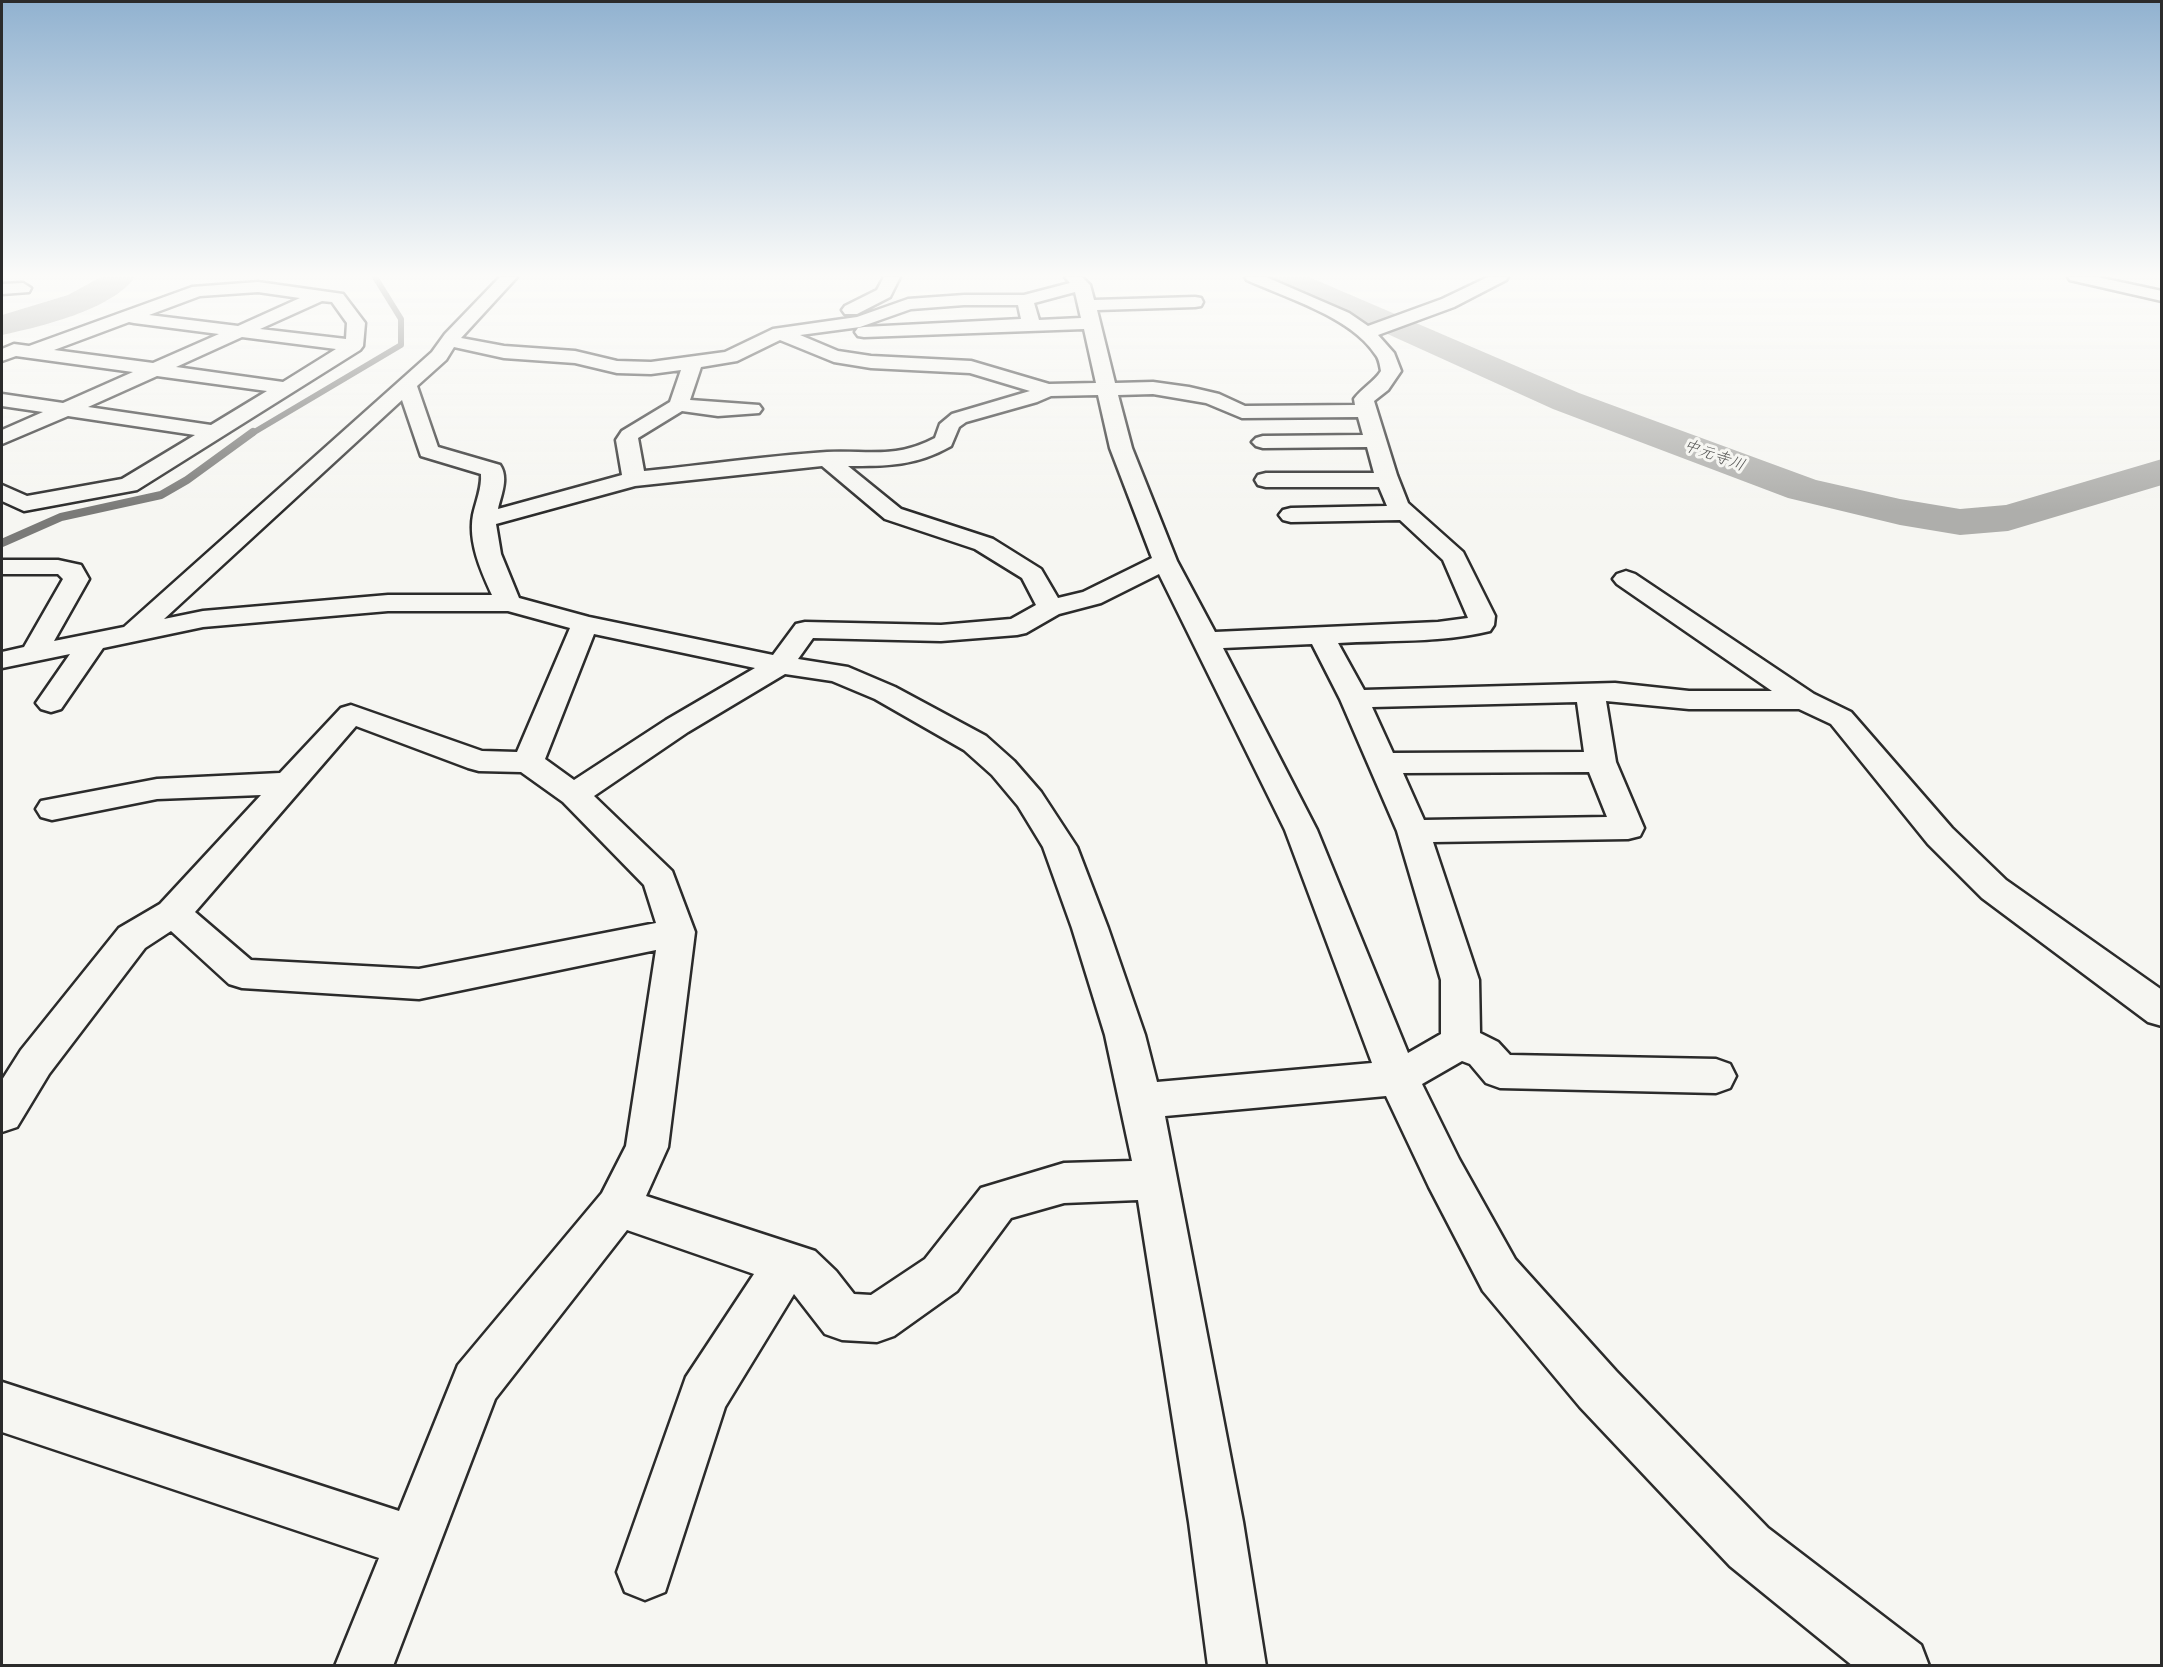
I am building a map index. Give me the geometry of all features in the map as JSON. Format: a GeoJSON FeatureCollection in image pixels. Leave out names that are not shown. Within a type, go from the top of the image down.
{"type":"FeatureCollection","features":[{"type":"Feature","properties":{"kind":"street"},"geometry":{"type":"LineString","coordinates":[[37,355],[286,388]]}},
{"type":"Feature","properties":{"kind":"street"},"geometry":{"type":"LineString","coordinates":[[2,438],[188,355]]}},
{"type":"Feature","properties":{"kind":"street"},"geometry":{"type":"LineString","coordinates":[[2,511],[24,504],[129,485],[340,355]]}},
{"type":"Feature","properties":{"kind":"street"},"geometry":{"type":"LineString","coordinates":[[134,632],[441,355]]}},
{"type":"Feature","properties":{"kind":"street"},"geometry":{"type":"LineString","coordinates":[[544,355],[575,357],[617,367],[651,368],[735,355]]}},
{"type":"Feature","properties":{"kind":"street"},"geometry":{"type":"LineString","coordinates":[[831,355],[871,362],[971,367],[1048,390],[1153,388],[1189,393],[1212,398],[1242,412],[1366,411]]}},
{"type":"Feature","properties":{"kind":"street"},"geometry":{"type":"LineString","coordinates":[[1099,355],[1121,448],[1166,561],[1300,830],[1398,1078],[1444,1173],[1499,1275],[1598,1389],[1749,1547],[1900,1665]]}},
{"type":"Feature","properties":{"kind":"street"},"geometry":{"type":"LineString","coordinates":[[1207,641],[1438,630],[1481,625],[1482,616],[1454,557],[1398,506],[1388,480],[1364,399],[1381,386],[1391,371],[1386,355]]}},
{"type":"Feature","properties":{"kind":"street"},"geometry":{"type":"LineString","coordinates":[[680,405],[693,363]]}},
{"type":"Feature","properties":{"kind":"street"},"geometry":{"type":"LineString","coordinates":[[407,385],[429,451],[492,470],[494,480],[484,520],[491,568],[509,603]]}},
{"type":"Feature","properties":{"kind":"street"},"geometry":{"type":"LineString","coordinates":[[484,520],[634,479],[827,459],[896,459],[923,453],[944,442],[950,424],[959,418],[1030,398],[1048,390]]}},
{"type":"Feature","properties":{"kind":"street"},"geometry":{"type":"LineString","coordinates":[[2,400],[214,432]]}},
{"type":"Feature","properties":{"kind":"street"},"geometry":{"type":"LineString","coordinates":[[634,479],[627,440],[629,435],[680,405],[718,410],[752,409]]}},
{"type":"Feature","properties":{"kind":"street"},"geometry":{"type":"LineString","coordinates":[[1263,442],[1375,441]]}},
{"type":"Feature","properties":{"kind":"street"},"geometry":{"type":"LineString","coordinates":[[827,459],[893,514],[984,544],[1032,574],[1050,608]]}},
{"type":"Feature","properties":{"kind":"street"},"geometry":{"type":"LineString","coordinates":[[1266,480],[1388,480]]}},
{"type":"Feature","properties":{"kind":"street"},"geometry":{"type":"LineString","coordinates":[[2,492],[24,504]]}},
{"type":"Feature","properties":{"kind":"street"},"geometry":{"type":"LineString","coordinates":[[1291,515],[1407,513]]}},
{"type":"Feature","properties":{"kind":"street"},"geometry":{"type":"LineString","coordinates":[[921,547],[1032,574]]}},
{"type":"Feature","properties":{"kind":"street"},"geometry":{"type":"LineString","coordinates":[[574,795],[676,726],[780,665],[805,630],[941,633],[1017,627],[1050,608],[1092,598],[1166,561]]}},
{"type":"Feature","properties":{"kind":"street"},"geometry":{"type":"LineString","coordinates":[[2,567],[58,567],[72,570],[76,579],[34,653]]}},
{"type":"Feature","properties":{"kind":"street"},"geometry":{"type":"LineString","coordinates":[[1626,579],[1804,700],[1841,718],[1940,836],[1994,889],[2162,1011]]}},
{"type":"Feature","properties":{"kind":"street"},"geometry":{"type":"LineString","coordinates":[[2,660],[203,619],[388,603],[509,603],[585,624],[780,665],[838,673],[885,693],[975,742],[1003,768],[1030,799],[1060,848],[1125,1035],[1157,1180],[1216,1522],[1237,1665]]}},
{"type":"Feature","properties":{"kind":"street"},"geometry":{"type":"LineString","coordinates":[[528,762],[585,624]]}},
{"type":"Feature","properties":{"kind":"street"},"geometry":{"type":"LineString","coordinates":[[1321,636],[1354,699],[1413,831],[1460,980],[1461,1042]]}},
{"type":"Feature","properties":{"kind":"street"},"geometry":{"type":"LineString","coordinates":[[51,703],[92,643]]}},
{"type":"Feature","properties":{"kind":"street"},"geometry":{"type":"LineString","coordinates":[[1354,699],[1615,692],[1689,700],[1804,700]]}},
{"type":"Feature","properties":{"kind":"street"},"geometry":{"type":"LineString","coordinates":[[1413,831],[1628,828],[1601,762],[1590,693]]}},
{"type":"Feature","properties":{"kind":"street"},"geometry":{"type":"LineString","coordinates":[[2,1114],[35,1062],[132,938],[173,913],[351,714],[479,761],[528,762],[574,795],[660,880],[676,932],[647,1147],[618,1207],[476,1383],[363,1665]]}},
{"type":"Feature","properties":{"kind":"street"},"geometry":{"type":"LineString","coordinates":[[1382,763],[1601,762]]}},
{"type":"Feature","properties":{"kind":"street"},"geometry":{"type":"LineString","coordinates":[[52,809],[157,789],[290,783]]}},
{"type":"Feature","properties":{"kind":"street"},"geometry":{"type":"LineString","coordinates":[[173,913],[242,975],[419,984],[676,932]]}},
{"type":"Feature","properties":{"kind":"street"},"geometry":{"type":"LineString","coordinates":[[1141,1101],[1398,1078],[1461,1042]]}},
{"type":"Feature","properties":{"kind":"street"},"geometry":{"type":"LineString","coordinates":[[1461,1042],[1484,1053],[1500,1071],[1716,1076]]}},
{"type":"Feature","properties":{"kind":"street"},"geometry":{"type":"LineString","coordinates":[[618,1207],[799,1267],[820,1287],[842,1317],[878,1319],[941,1275],[997,1202],[1064,1184],[1157,1180]]}},
{"type":"Feature","properties":{"kind":"street"},"geometry":{"type":"LineString","coordinates":[[645,1572],[704,1395],[787,1264]]}},
{"type":"Feature","properties":{"kind":"street"},"geometry":{"type":"LineString","coordinates":[[2,1407],[411,1542]]}},
{"type":"Feature","properties":{"kind":"waterway"},"geometry":{"type":"LineString","coordinates":[[251,434],[384,355]]}},
{"type":"Feature","properties":{"kind":"waterway","name":"中元寺川"},"geometry":{"type":"LineString","coordinates":[[1461,355],[1566,401],[1803,489],[1900,512],[1960,522],[2008,518],[2134,482],[2162,471]]}},
{"type":"Feature","properties":{"kind":"waterway"},"geometry":{"type":"LineString","coordinates":[[2,543],[61,517],[161,495],[187,480],[253,432]]}}]}
